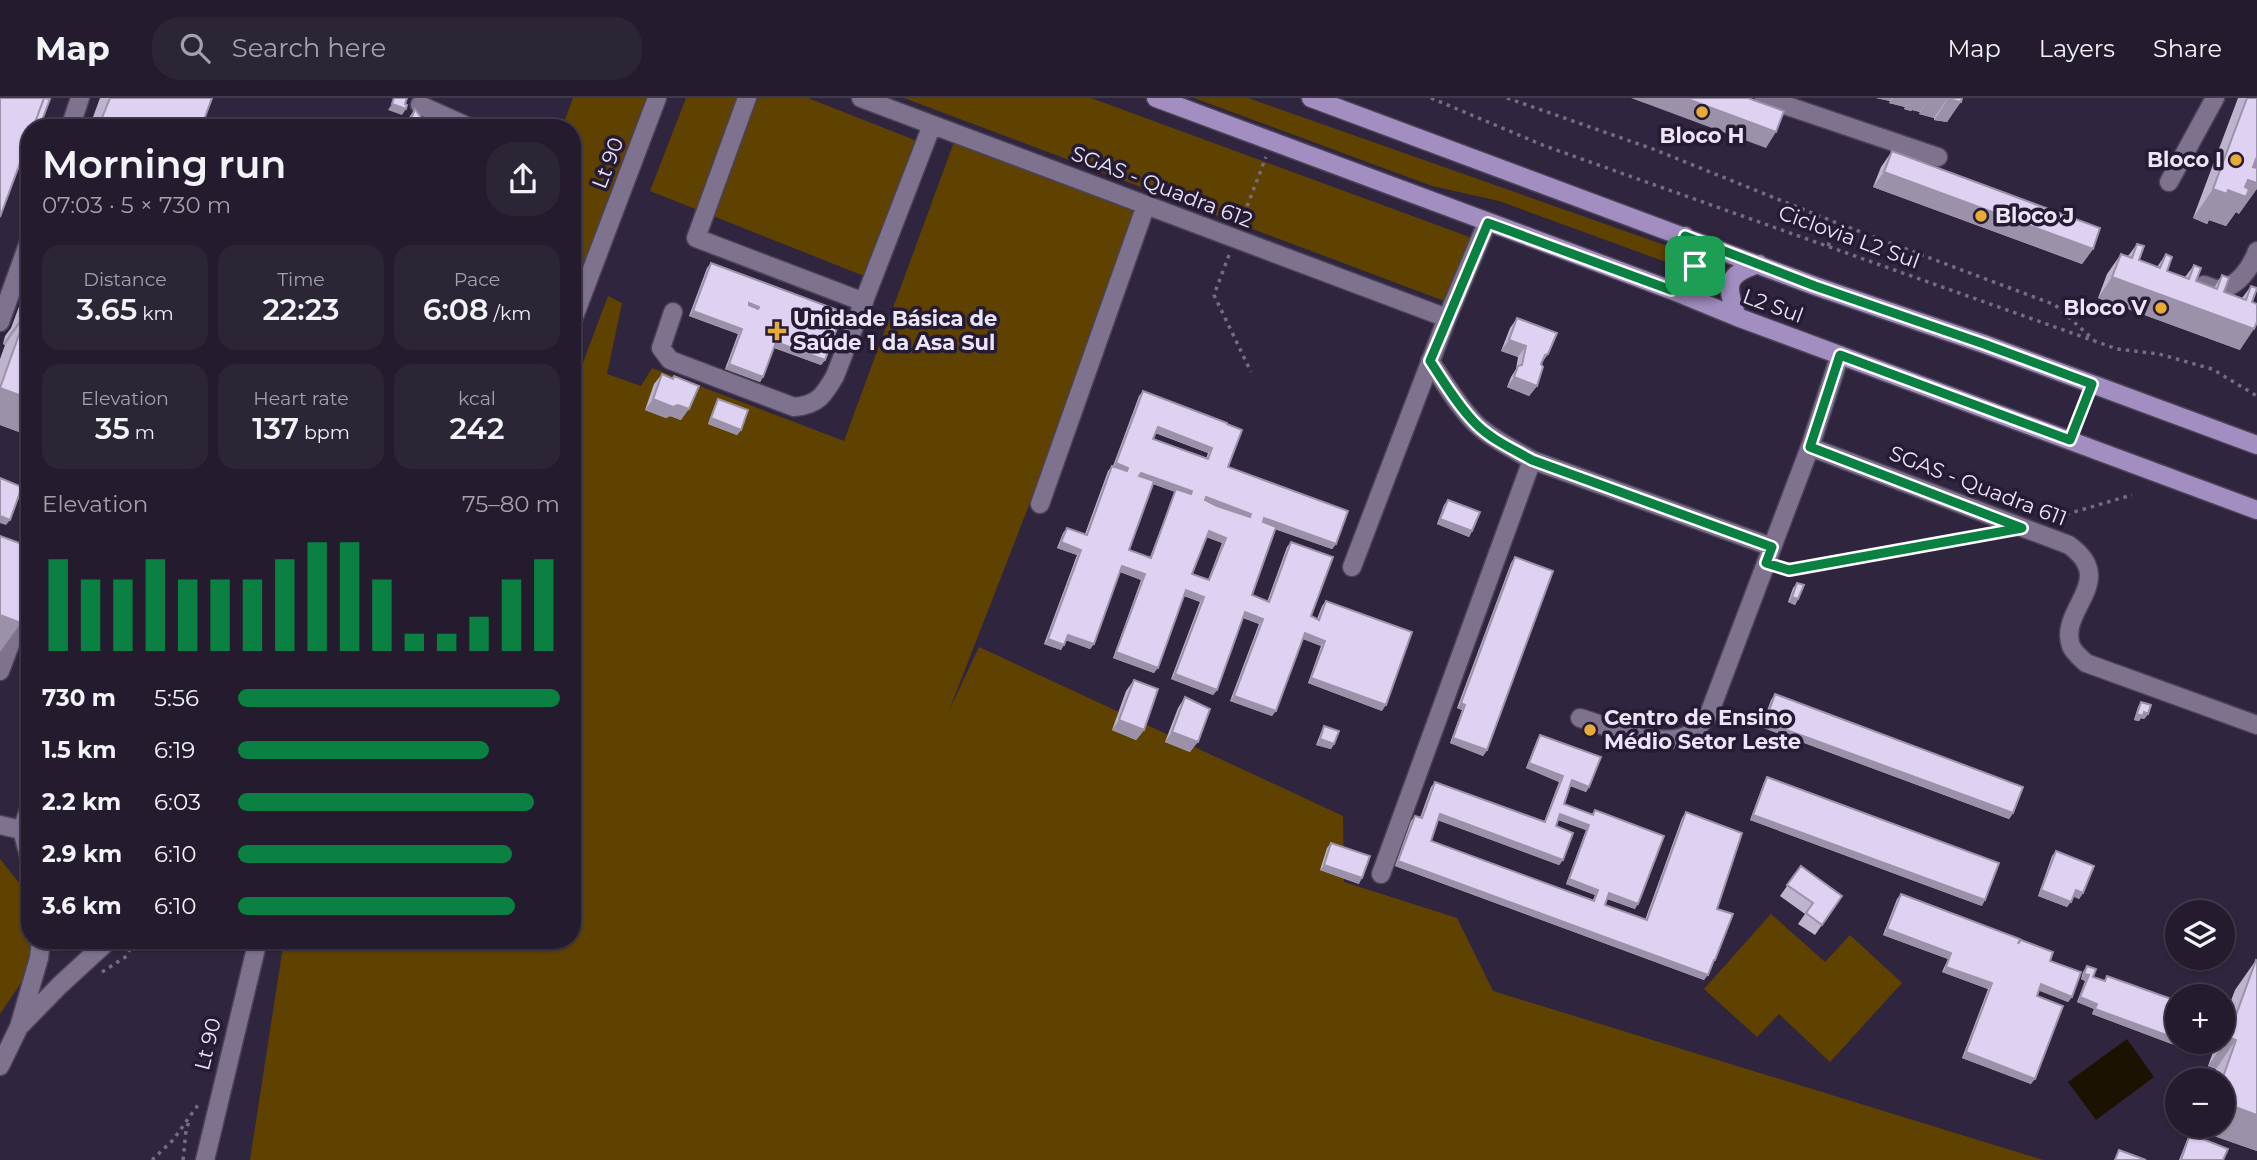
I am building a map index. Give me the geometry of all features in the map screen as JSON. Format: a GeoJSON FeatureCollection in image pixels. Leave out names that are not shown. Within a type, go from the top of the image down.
{"type":"FeatureCollection","features":[{"type":"Feature","properties":{"kind":"main road","name":"L2 Sul"},"geometry":{"type":"LineString","coordinates":[[1156,98],[2257,510]]}},
{"type":"Feature","properties":{"kind":"main road","name":"L2 Sul"},"geometry":{"type":"LineString","coordinates":[[1311,98],[1815,286],[1984,344],[2257,445]]}},
{"type":"Feature","properties":{"kind":"main road"},"geometry":{"type":"LineString","coordinates":[[1671,290],[1689,278],[1695,266],[1695,252],[1685,236]]}},
{"type":"Feature","properties":{"kind":"main road"},"geometry":{"type":"LineString","coordinates":[[1737,317],[1730,295],[1730,282],[1739,270],[1759,264]]}},
{"type":"Feature","properties":{"kind":"street"},"geometry":{"type":"LineString","coordinates":[[73,119],[80,98]]}},
{"type":"Feature","properties":{"kind":"street","name":"Lt 90"},"geometry":{"type":"LineString","coordinates":[[581,278],[657,98]]}},
{"type":"Feature","properties":{"kind":"street"},"geometry":{"type":"LineString","coordinates":[[747,98],[696,238],[864,302]]}},
{"type":"Feature","properties":{"kind":"street","name":"SGAS - Quadra 612"},"geometry":{"type":"LineString","coordinates":[[861,98],[1447,318]]}},
{"type":"Feature","properties":{"kind":"street"},"geometry":{"type":"LineString","coordinates":[[1764,98],[1938,157]]}},
{"type":"Feature","properties":{"kind":"street"},"geometry":{"type":"LineString","coordinates":[[2169,182],[2215,98]]}},
{"type":"Feature","properties":{"kind":"street"},"geometry":{"type":"LineString","coordinates":[[421,105],[451,119]]}},
{"type":"Feature","properties":{"kind":"street"},"geometry":{"type":"LineString","coordinates":[[673,312],[661,348],[670,360],[794,407],[815,402],[835,376],[932,125]]}},
{"type":"Feature","properties":{"kind":"street"},"geometry":{"type":"LineString","coordinates":[[1040,504],[1146,205]]}},
{"type":"Feature","properties":{"kind":"street"},"geometry":{"type":"LineString","coordinates":[[1352,567],[1447,318],[1488,223]]}},
{"type":"Feature","properties":{"kind":"street"},"geometry":{"type":"LineString","coordinates":[[2190,280],[2216,289],[2232,283],[2243,275],[2257,251]]}},
{"type":"Feature","properties":{"kind":"street"},"geometry":{"type":"LineString","coordinates":[[0,322],[21,264]]}},
{"type":"Feature","properties":{"kind":"street"},"geometry":{"type":"LineString","coordinates":[[1580,718],[1642,737],[1662,740],[1679,738],[1694,731],[1709,714],[1810,447],[1840,355]]}},
{"type":"Feature","properties":{"kind":"street"},"geometry":{"type":"LineString","coordinates":[[1430,361],[1476,424],[1501,443],[1532,460],[1769,555]]}},
{"type":"Feature","properties":{"kind":"street","name":"SGAS - Quadra 611"},"geometry":{"type":"LineString","coordinates":[[1810,447],[2069,545],[2080,553],[2090,576],[2070,632],[2071,645],[2086,663],[2257,724]]}},
{"type":"Feature","properties":{"kind":"street"},"geometry":{"type":"LineString","coordinates":[[1381,874],[1532,460]]}},
{"type":"Feature","properties":{"kind":"street"},"geometry":{"type":"LineString","coordinates":[[0,671],[21,616]]}},
{"type":"Feature","properties":{"kind":"street"},"geometry":{"type":"LineString","coordinates":[[0,825],[21,830]]}},
{"type":"Feature","properties":{"kind":"street"},"geometry":{"type":"LineString","coordinates":[[0,1066],[19,1027],[40,949]]}},
{"type":"Feature","properties":{"kind":"street"},"geometry":{"type":"LineString","coordinates":[[0,1037],[19,1027],[100,949]]}},
{"type":"Feature","properties":{"kind":"street","name":"Lt 90"},"geometry":{"type":"LineString","coordinates":[[205,1160],[256,949]]}},
{"type":"Feature","properties":{"kind":"path","name":"Ciclovia L2 Sul"},"geometry":{"type":"LineString","coordinates":[[1431,98],[1545,146],[2117,349],[2159,354],[2212,369],[2257,396]]}},
{"type":"Feature","properties":{"kind":"path"},"geometry":{"type":"LineString","coordinates":[[1507,98],[1653,149],[2055,305],[2096,341]]}},
{"type":"Feature","properties":{"kind":"path"},"geometry":{"type":"LineString","coordinates":[[1828,246],[1838,223]]}},
{"type":"Feature","properties":{"kind":"path"},"geometry":{"type":"LineString","coordinates":[[2070,440],[2092,384]]}},
{"type":"Feature","properties":{"kind":"path"},"geometry":{"type":"LineString","coordinates":[[1769,555],[1789,570],[2022,528],[2132,495]]}},
{"type":"Feature","properties":{"kind":"path"},"geometry":{"type":"LineString","coordinates":[[152,1160],[173,1140],[198,1105]]}},
{"type":"Feature","properties":{"kind":"shaded area"},"geometry":{"type":"Polygon","coordinates":[[[573,98],[657,98],[585,285],[581,283],[581,119],[565,119],[573,98]]]}},
{"type":"Feature","properties":{"kind":"shaded area"},"geometry":{"type":"Polygon","coordinates":[[[686,98],[808,98],[917,141],[864,276],[650,191],[686,98]]]}},
{"type":"Feature","properties":{"kind":"shaded area"},"geometry":{"type":"Polygon","coordinates":[[[904,98],[1091,98],[1475,239],[1447,302],[904,98]]]}},
{"type":"Feature","properties":{"kind":"shaded area"},"geometry":{"type":"Polygon","coordinates":[[[1194,98],[1248,98],[1693,255],[1688,270],[1499,201],[1432,186],[1194,98]]]}},
{"type":"Feature","properties":{"kind":"shaded area"},"geometry":{"type":"Polygon","coordinates":[[[957,134],[1146,205],[948,713],[979,647],[1343,816],[1344,882],[1457,918],[1493,991],[2043,1160],[250,1160],[283,949],[581,949],[581,368],[608,296],[622,303],[607,374],[641,386],[652,368],[844,441],[957,134]]]}},
{"type":"Feature","properties":{"kind":"shaded area"},"geometry":{"type":"Polygon","coordinates":[[[0,859],[21,885],[21,949],[40,949],[38,958],[0,1014],[0,859]]]}},
{"type":"Feature","properties":{"kind":"shaded area"},"geometry":{"type":"Polygon","coordinates":[[[1771,914],[1825,962],[1850,935],[1902,983],[1830,1062],[1779,1014],[1757,1037],[1704,989],[1771,914]]]}},
{"type":"Feature","properties":{"kind":"shaded area"},"geometry":{"type":"Polygon","coordinates":[[[2127,1039],[2154,1077],[2096,1120],[2068,1082],[2127,1039]]]}},
{"type":"Feature","properties":{"kind":"building"},"geometry":{"type":"Polygon","coordinates":[[[0,98],[44,98],[36,119],[21,119],[21,160],[0,217],[0,98]]]}},
{"type":"Feature","properties":{"kind":"building"},"geometry":{"type":"Polygon","coordinates":[[[44,98],[50,99],[42,119],[36,119],[44,98]]]}},
{"type":"Feature","properties":{"kind":"building"},"geometry":{"type":"Polygon","coordinates":[[[110,98],[212,98],[204,119],[102,119],[110,98]]]}},
{"type":"Feature","properties":{"kind":"building"},"geometry":{"type":"Polygon","coordinates":[[[394,98],[407,98],[406,109],[392,104],[394,98]]]}},
{"type":"Feature","properties":{"kind":"building"},"geometry":{"type":"Polygon","coordinates":[[[1685,98],[1748,98],[1784,111],[1776,132],[1685,98]]]}},
{"type":"Feature","properties":{"kind":"building"},"geometry":{"type":"Polygon","coordinates":[[[1949,98],[1962,98],[1961,102],[1949,98]]]}},
{"type":"Feature","properties":{"kind":"building"},"geometry":{"type":"Polygon","coordinates":[[[2247,98],[2257,98],[2257,160],[2253,167],[2257,168],[2257,183],[2248,180],[2245,187],[2249,189],[2246,197],[2228,190],[2227,194],[2213,189],[2247,98]]]}},
{"type":"Feature","properties":{"kind":"building"},"geometry":{"type":"Polygon","coordinates":[[[415,109],[422,119],[411,119],[415,109]]]}},
{"type":"Feature","properties":{"kind":"building"},"geometry":{"type":"Polygon","coordinates":[[[1892,151],[2100,228],[2093,249],[1884,172],[1892,151]]]}},
{"type":"Feature","properties":{"kind":"building"},"geometry":{"type":"Polygon","coordinates":[[[2137,244],[2144,246],[2139,260],[2160,268],[2166,254],[2172,257],[2167,271],[2189,279],[2194,265],[2201,268],[2196,281],[2217,289],[2222,275],[2229,278],[2224,292],[2246,300],[2251,286],[2257,288],[2252,302],[2257,304],[2257,322],[2254,329],[2112,277],[2121,254],[2132,258],[2137,244]]]}},
{"type":"Feature","properties":{"kind":"building","name":"Unidade Básica de Saúde 1 da Asa Sul"},"geometry":{"type":"Polygon","coordinates":[[[711,263],[843,312],[825,360],[776,342],[763,377],[729,364],[742,329],[693,311],[711,263]]]}},
{"type":"Feature","properties":{"kind":"building"},"geometry":{"type":"Polygon","coordinates":[[[1517,318],[1557,333],[1541,364],[1543,367],[1537,386],[1514,377],[1518,366],[1522,365],[1526,346],[1509,340],[1517,318]]]}},
{"type":"Feature","properties":{"kind":"building"},"geometry":{"type":"Polygon","coordinates":[[[21,329],[21,396],[0,388],[21,329]]]}},
{"type":"Feature","properties":{"kind":"building"},"geometry":{"type":"Polygon","coordinates":[[[662,374],[699,386],[689,409],[678,405],[673,407],[653,399],[662,374]]]}},
{"type":"Feature","properties":{"kind":"building"},"geometry":{"type":"Polygon","coordinates":[[[1143,391],[1242,430],[1228,467],[1348,511],[1336,544],[1264,518],[1263,522],[1276,527],[1252,595],[1269,602],[1291,542],[1333,557],[1311,616],[1319,620],[1326,601],[1412,632],[1386,705],[1311,678],[1325,641],[1305,633],[1276,711],[1234,696],[1263,619],[1245,612],[1217,690],[1175,674],[1204,597],[1186,590],[1158,668],[1116,652],[1145,574],[1122,566],[1094,644],[1068,635],[1064,645],[1048,639],[1081,550],[1061,542],[1067,528],[1087,535],[1112,466],[1127,471],[1128,468],[1116,463],[1143,391]],[[1158,427],[1153,439],[1208,459],[1212,448],[1158,427]],[[1141,473],[1139,476],[1154,481],[1129,550],[1151,558],[1176,489],[1191,494],[1192,491],[1141,473]],[[1206,497],[1205,500],[1250,517],[1251,514],[1206,497]],[[1209,531],[1192,574],[1209,580],[1226,538],[1209,531]]]}},
{"type":"Feature","properties":{"kind":"building"},"geometry":{"type":"Polygon","coordinates":[[[718,399],[748,410],[741,430],[711,418],[718,399]]]}},
{"type":"Feature","properties":{"kind":"building"},"geometry":{"type":"Polygon","coordinates":[[[0,478],[21,487],[21,490],[10,520],[0,516],[0,478]]]}},
{"type":"Feature","properties":{"kind":"building"},"geometry":{"type":"Polygon","coordinates":[[[1448,500],[1480,512],[1472,531],[1440,519],[1448,500]]]}},
{"type":"Feature","properties":{"kind":"building"},"geometry":{"type":"Polygon","coordinates":[[[0,536],[21,544],[21,623],[0,615],[0,536]]]}},
{"type":"Feature","properties":{"kind":"building"},"geometry":{"type":"Polygon","coordinates":[[[1515,557],[1553,571],[1487,750],[1453,738],[1465,705],[1461,703],[1515,557]]]}},
{"type":"Feature","properties":{"kind":"building"},"geometry":{"type":"Polygon","coordinates":[[[1797,583],[1804,585],[1798,599],[1792,597],[1797,583]]]}},
{"type":"Feature","properties":{"kind":"building"},"geometry":{"type":"Polygon","coordinates":[[[1134,680],[1158,689],[1144,730],[1119,720],[1134,680]]]}},
{"type":"Feature","properties":{"kind":"building"},"geometry":{"type":"Polygon","coordinates":[[[1775,694],[2023,787],[2013,813],[1765,722],[1775,694]]]}},
{"type":"Feature","properties":{"kind":"building"},"geometry":{"type":"Polygon","coordinates":[[[1185,697],[1210,709],[1198,742],[1172,732],[1185,697]]]}},
{"type":"Feature","properties":{"kind":"building"},"geometry":{"type":"Polygon","coordinates":[[[2141,702],[2151,705],[2148,714],[2144,712],[2143,716],[2137,714],[2141,702]]]}},
{"type":"Feature","properties":{"kind":"building"},"geometry":{"type":"Polygon","coordinates":[[[1324,726],[1339,731],[1334,744],[1320,739],[1324,726]]]}},
{"type":"Feature","properties":{"kind":"building"},"geometry":{"type":"Polygon","coordinates":[[[1540,735],[1601,757],[1589,787],[1572,780],[1564,804],[1593,815],[1595,810],[1664,836],[1638,904],[1609,893],[1605,905],[1647,920],[1686,812],[1742,833],[1717,909],[1733,914],[1708,975],[1398,861],[1415,816],[1422,818],[1435,782],[1545,822],[1563,776],[1529,763],[1540,735]],[[1440,814],[1431,841],[1594,901],[1598,890],[1569,879],[1589,825],[1560,814],[1556,826],[1573,833],[1563,860],[1440,814]]]}},
{"type":"Feature","properties":{"kind":"building"},"geometry":{"type":"Polygon","coordinates":[[[1767,777],[1999,863],[1985,900],[1753,815],[1767,777]]]}},
{"type":"Feature","properties":{"kind":"building"},"geometry":{"type":"Polygon","coordinates":[[[1331,843],[1370,856],[1362,878],[1324,865],[1331,843]]]}},
{"type":"Feature","properties":{"kind":"building"},"geometry":{"type":"Polygon","coordinates":[[[2056,851],[2094,866],[2083,893],[2076,890],[2071,902],[2041,890],[2056,851]]]}},
{"type":"Feature","properties":{"kind":"building"},"geometry":{"type":"Polygon","coordinates":[[[1801,866],[1842,896],[1822,925],[1806,913],[1813,903],[1787,885],[1801,866]]]}},
{"type":"Feature","properties":{"kind":"building"},"geometry":{"type":"Polygon","coordinates":[[[1901,894],[2020,939],[2018,944],[2021,940],[2053,952],[2050,961],[2081,972],[2072,997],[2041,984],[2037,996],[2063,1006],[2035,1079],[1966,1052],[1992,983],[1946,967],[1951,953],[1887,929],[1901,894]]]}},
{"type":"Feature","properties":{"kind":"building"},"geometry":{"type":"Polygon","coordinates":[[[2256,960],[2257,1115],[2235,1107],[2235,1068],[2226,1068],[2231,1054],[2235,1054],[2235,1018],[2256,960]]]}},
{"type":"Feature","properties":{"kind":"building"},"geometry":{"type":"Polygon","coordinates":[[[2087,966],[2096,969],[2093,977],[2105,981],[2107,976],[2165,997],[2165,1035],[2095,1009],[2097,1004],[2080,997],[2089,975],[2084,974],[2087,966]]]}},
{"type":"Feature","properties":{"kind":"building"},"geometry":{"type":"Polygon","coordinates":[[[2189,1138],[2200,1138],[2228,1149],[2223,1160],[2181,1160],[2189,1138]]]}},
{"type":"Feature","properties":{"kind":"building"},"geometry":{"type":"Polygon","coordinates":[[[2119,1150],[2146,1160],[2115,1160],[2119,1150]]]}},
{"type":"Feature","properties":{"kind":"place","name":"Bloco H"},"geometry":{"type":"Point","coordinates":[1702,112]}},
{"type":"Feature","properties":{"kind":"place","name":"Bloco I"},"geometry":{"type":"Point","coordinates":[2236,160]}},
{"type":"Feature","properties":{"kind":"place","name":"Bloco J"},"geometry":{"type":"Point","coordinates":[1981,216]}},
{"type":"Feature","properties":{"kind":"place","name":"Bloco V"},"geometry":{"type":"Point","coordinates":[2161,308]}},
{"type":"Feature","properties":{"kind":"place","name":"Unidade Básica de Saúde 1 da Asa Sul"},"geometry":{"type":"Point","coordinates":[777,331]}},
{"type":"Feature","properties":{"kind":"place","name":"Centro de Ensino Médio Setor Leste"},"geometry":{"type":"Point","coordinates":[1590,730]}},
{"type":"Feature","properties":{"kind":"route"},"geometry":{"type":"LineString","coordinates":[[1488,223],[1671,290],[1689,278],[1695,266],[1695,252],[1685,236],[1815,286],[2092,384],[2070,440],[1840,355],[1810,447],[2022,528],[1789,570],[1766,563],[1772,547],[1532,460],[1501,443],[1476,424],[1430,361],[1488,223]]}}]}
